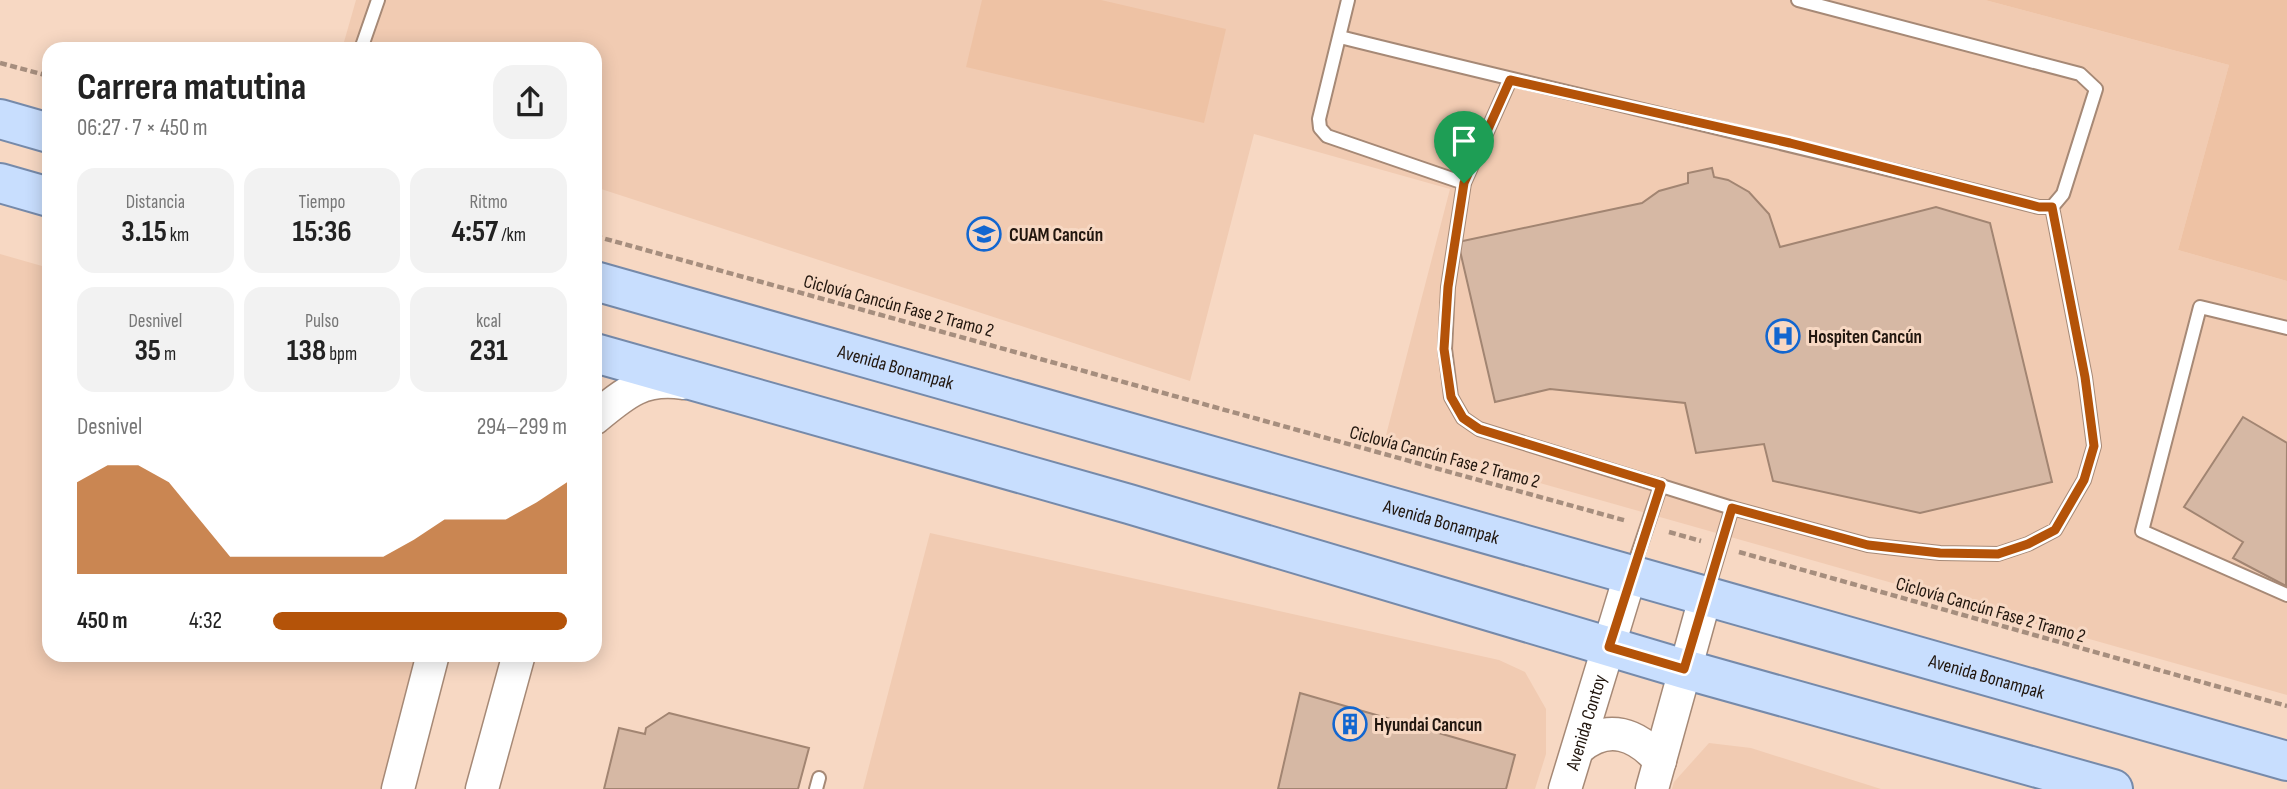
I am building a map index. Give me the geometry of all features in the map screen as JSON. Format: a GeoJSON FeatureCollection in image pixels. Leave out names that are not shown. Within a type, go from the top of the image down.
{"type":"FeatureCollection","features":[{"type":"Feature","properties":{"kind":"main road"},"geometry":{"type":"LineString","coordinates":[[0,119],[42,131]]}},
{"type":"Feature","properties":{"kind":"main road"},"geometry":{"type":"LineString","coordinates":[[0,183],[42,195]]}},
{"type":"Feature","properties":{"kind":"main road","name":"Avenida Bonampak"},"geometry":{"type":"LineString","coordinates":[[602,283],[2287,761]]}},
{"type":"Feature","properties":{"kind":"main road"},"geometry":{"type":"LineString","coordinates":[[602,355],[1142,507],[1684,669],[2113,789]]}},
{"type":"Feature","properties":{"kind":"street"},"geometry":{"type":"LineString","coordinates":[[602,412],[622,396],[658,379],[720,388]]}},
{"type":"Feature","properties":{"kind":"street","name":"Avenida Contoy"},"geometry":{"type":"LineString","coordinates":[[1565,789],[1630,576]]}},
{"type":"Feature","properties":{"kind":"street"},"geometry":{"type":"LineString","coordinates":[[1656,775],[1705,598]]}},
{"type":"Feature","properties":{"kind":"street"},"geometry":{"type":"LineString","coordinates":[[398,789],[431,662]]}},
{"type":"Feature","properties":{"kind":"street"},"geometry":{"type":"LineString","coordinates":[[482,789],[517,662]]}},
{"type":"Feature","properties":{"kind":"street"},"geometry":{"type":"LineString","coordinates":[[1579,748],[1598,736],[1622,734],[1646,744],[1656,775]]}},
{"type":"Feature","properties":{"kind":"lane"},"geometry":{"type":"LineString","coordinates":[[363,42],[378,0]]}},
{"type":"Feature","properties":{"kind":"lane"},"geometry":{"type":"LineString","coordinates":[[1348,0],[1319,119],[1320,128],[1327,136],[1464,183]]}},
{"type":"Feature","properties":{"kind":"lane"},"geometry":{"type":"LineString","coordinates":[[1340,37],[1510,80],[1790,143],[2039,207],[2052,207],[2063,194],[2096,89],[2089,80],[2080,74],[1798,0]]}},
{"type":"Feature","properties":{"kind":"lane"},"geometry":{"type":"LineString","coordinates":[[1510,80],[1464,183],[1448,287],[1444,349],[1451,397],[1463,418],[1479,429],[1732,508],[1868,545],[1940,553],[1998,554],[2028,544],[2055,530],[2084,480],[2094,446],[2085,377],[2052,207]]}},
{"type":"Feature","properties":{"kind":"lane"},"geometry":{"type":"LineString","coordinates":[[2287,328],[2200,307],[2142,531],[2287,595]]}},
{"type":"Feature","properties":{"kind":"lane"},"geometry":{"type":"LineString","coordinates":[[1630,576],[1661,485]]}},
{"type":"Feature","properties":{"kind":"lane"},"geometry":{"type":"LineString","coordinates":[[1705,598],[1718,547],[1732,508]]}},
{"type":"Feature","properties":{"kind":"path"},"geometry":{"type":"LineString","coordinates":[[0,63],[42,74]]}},
{"type":"Feature","properties":{"kind":"path","name":"Ciclovía Cancún Fase 2 Tramo 2"},"geometry":{"type":"LineString","coordinates":[[602,238],[1647,526],[2287,706]]}},
{"type":"Feature","properties":{"kind":"shaded area","name":"Hospiten Cancún"},"geometry":{"type":"Polygon","coordinates":[[[356,0],[1985,0],[2229,65],[2178,250],[2287,281],[2287,695],[1385,439],[1450,189],[1254,134],[1190,381],[602,189],[602,42],[344,42],[356,0]]]}},
{"type":"Feature","properties":{"kind":"shaded area"},"geometry":{"type":"Polygon","coordinates":[[[982,0],[1101,0],[1226,29],[1204,123],[966,67],[982,0]]]}},
{"type":"Feature","properties":{"kind":"shaded area"},"geometry":{"type":"Polygon","coordinates":[[[1985,0],[2287,0],[2287,281],[2178,250],[2229,65],[1985,0]]]}},
{"type":"Feature","properties":{"kind":"shaded area"},"geometry":{"type":"Polygon","coordinates":[[[0,254],[42,266],[42,662],[420,662],[384,789],[0,789],[0,254]]]}},
{"type":"Feature","properties":{"kind":"shaded area"},"geometry":{"type":"Polygon","coordinates":[[[930,533],[1499,660],[1525,672],[1546,709],[1546,754],[1535,789],[863,789],[930,533]]]}},
{"type":"Feature","properties":{"kind":"shaded area"},"geometry":{"type":"Polygon","coordinates":[[[1709,743],[1751,748],[1881,789],[1672,789],[1674,782],[1709,743]]]}},
{"type":"Feature","properties":{"kind":"building"},"geometry":{"type":"Polygon","coordinates":[[[1712,168],[1714,177],[1728,180],[1749,192],[1769,214],[1780,247],[1936,207],[1990,223],[2052,482],[1920,513],[1773,481],[1764,444],[1696,453],[1685,403],[1550,389],[1495,402],[1458,242],[1642,203],[1659,191],[1688,183],[1688,173],[1712,168]]]}},
{"type":"Feature","properties":{"kind":"building"},"geometry":{"type":"Polygon","coordinates":[[[2243,417],[2287,443],[2286,586],[2233,558],[2243,542],[2184,507],[2243,417]]]}},
{"type":"Feature","properties":{"kind":"building","name":"Hyundai Cancun"},"geometry":{"type":"Polygon","coordinates":[[[1300,693],[1515,755],[1506,789],[1278,789],[1300,693]]]}},
{"type":"Feature","properties":{"kind":"building"},"geometry":{"type":"Polygon","coordinates":[[[669,713],[809,748],[798,789],[604,789],[619,728],[645,734],[646,728],[669,713]]]}},
{"type":"Feature","properties":{"kind":"place","name":"CUAM Cancún"},"geometry":{"type":"Point","coordinates":[984,234]}},
{"type":"Feature","properties":{"kind":"place","name":"Hospiten Cancún"},"geometry":{"type":"Point","coordinates":[1783,336]}},
{"type":"Feature","properties":{"kind":"place","name":"Hyundai Cancun"},"geometry":{"type":"Point","coordinates":[1350,724]}},
{"type":"Feature","properties":{"kind":"route"},"geometry":{"type":"LineString","coordinates":[[1510,80],[1790,143],[2039,207],[2052,207],[2085,377],[2094,446],[2084,480],[2055,530],[2028,544],[1998,554],[1940,553],[1868,545],[1732,508],[1718,547],[1684,669],[1609,647],[1661,485],[1479,429],[1463,418],[1451,397],[1444,349],[1448,287],[1464,183],[1510,80]]}}]}
